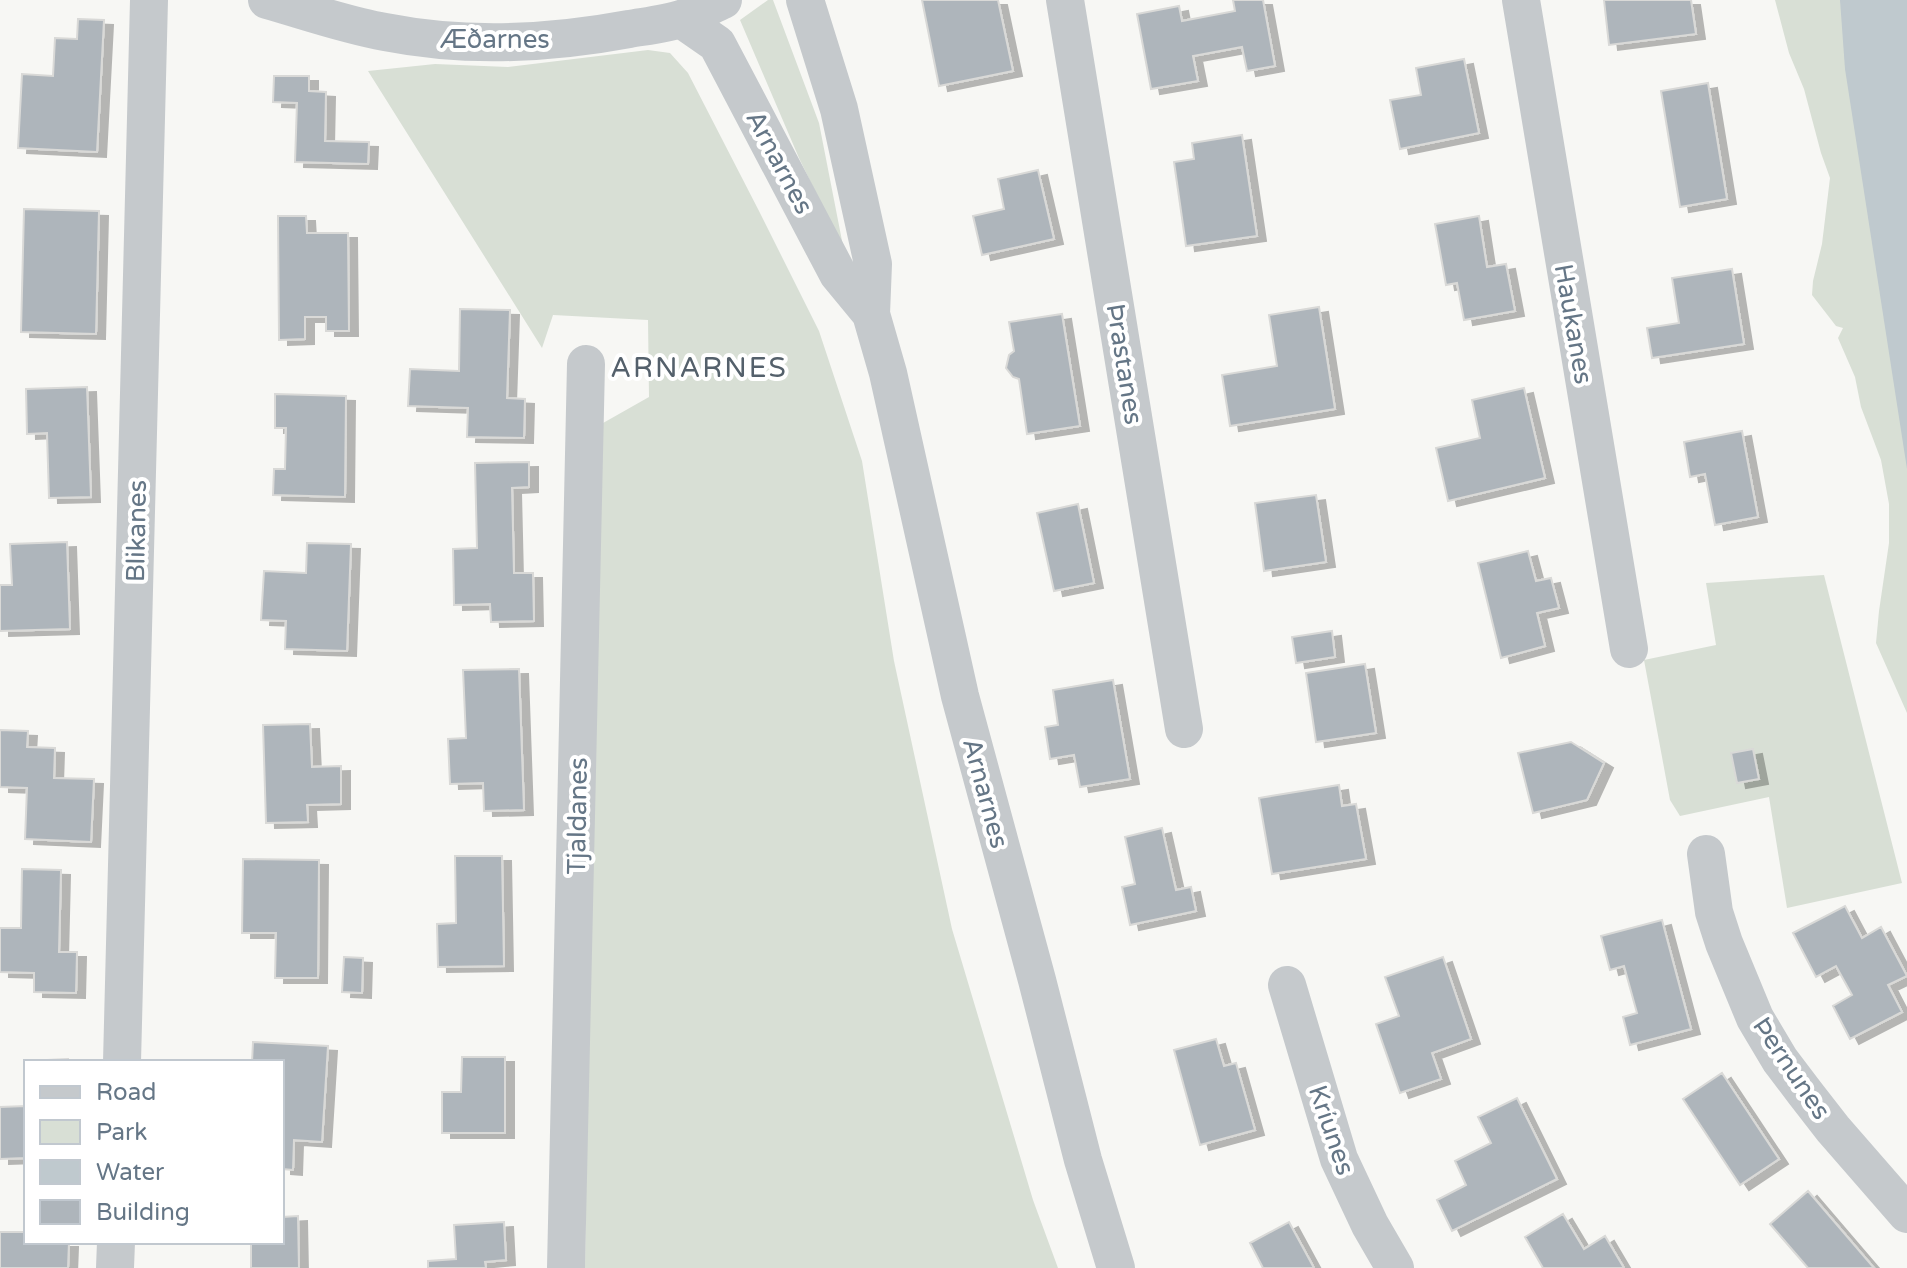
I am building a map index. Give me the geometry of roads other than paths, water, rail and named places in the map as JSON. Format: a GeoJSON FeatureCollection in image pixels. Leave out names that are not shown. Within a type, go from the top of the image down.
{"type":"FeatureCollection","features":[{"type":"Feature","properties":{"kind":"street","name":"Blikanes"},"geometry":{"type":"LineString","coordinates":[[122,1060],[149,0]]}},
{"type":"Feature","properties":{"kind":"street","name":"Æðarnes"},"geometry":{"type":"LineString","coordinates":[[267,0],[385,32],[473,43],[515,43],[605,34],[681,19],[723,0]]}},
{"type":"Feature","properties":{"kind":"street","name":"Arnarnes"},"geometry":{"type":"LineString","coordinates":[[805,0],[839,109],[873,264],[871,314],[888,373],[960,696],[1083,1160],[1116,1268]]}},
{"type":"Feature","properties":{"kind":"street","name":"Þrastanes"},"geometry":{"type":"LineString","coordinates":[[1065,0],[1184,729]]}},
{"type":"Feature","properties":{"kind":"street","name":"Haukanes"},"geometry":{"type":"LineString","coordinates":[[1521,0],[1629,649]]}},
{"type":"Feature","properties":{"kind":"street","name":"Arnarnes"},"geometry":{"type":"LineString","coordinates":[[681,19],[717,44],[838,274],[871,314]]}},
{"type":"Feature","properties":{"kind":"street","name":"Tjaldanes"},"geometry":{"type":"LineString","coordinates":[[566,1268],[586,364]]}},
{"type":"Feature","properties":{"kind":"street","name":"Þernunes"},"geometry":{"type":"LineString","coordinates":[[1706,854],[1714,912],[1755,1018],[1780,1060],[1833,1129],[1907,1214]]}},
{"type":"Feature","properties":{"kind":"street","name":"Kríunes"},"geometry":{"type":"LineString","coordinates":[[1287,985],[1339,1159],[1370,1225],[1395,1268]]}},
{"type":"Feature","properties":{"kind":"street"},"geometry":{"type":"LineString","coordinates":[[115,1268],[116,1244]]}},
{"type":"Feature","properties":{"kind":"water"},"geometry":{"type":"Polygon","coordinates":[[[1840,0],[1907,0],[1907,469],[1845,69],[1840,0]]]}},
{"type":"Feature","properties":{"kind":"district","name":"ARNARNES"},"geometry":{"type":"Point","coordinates":[699,367]}}]}
